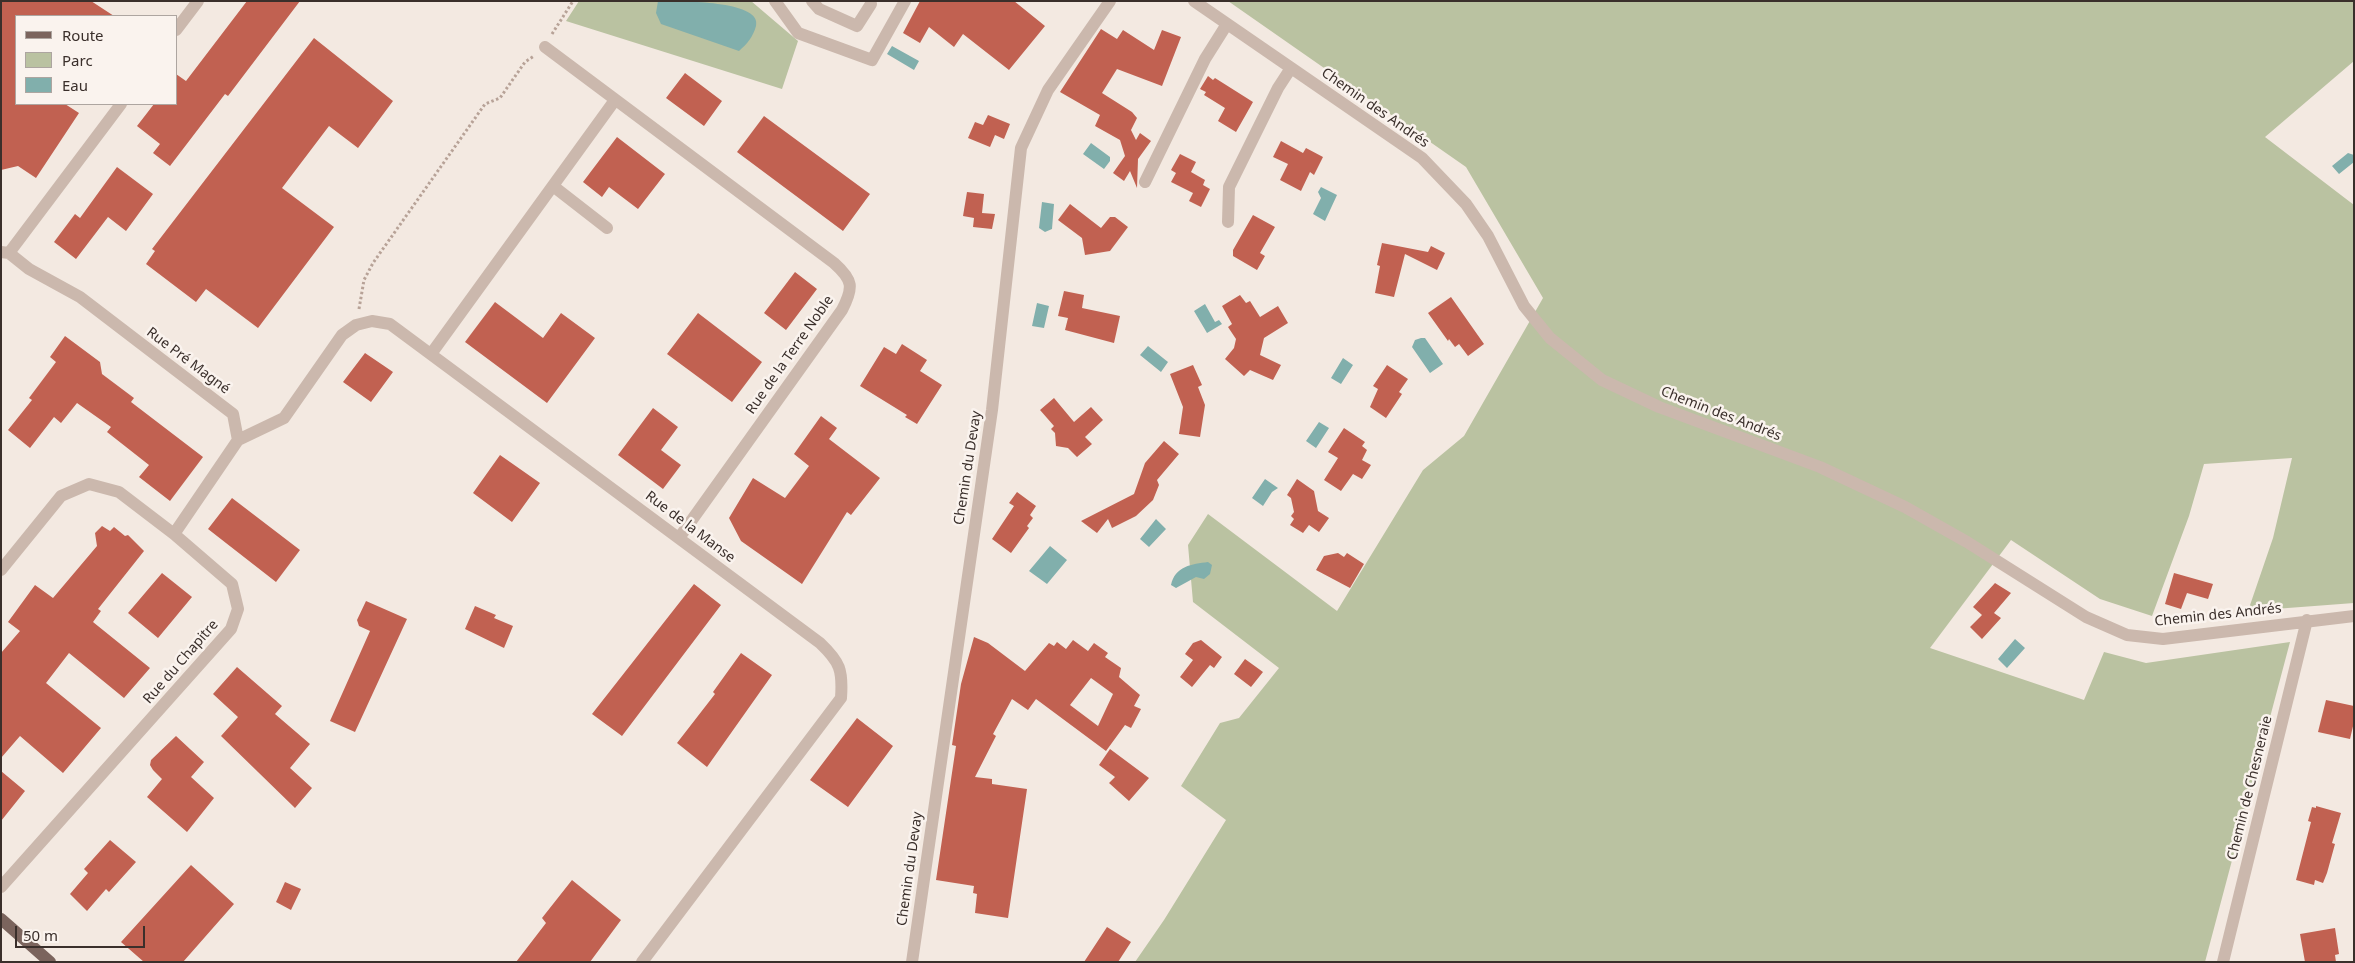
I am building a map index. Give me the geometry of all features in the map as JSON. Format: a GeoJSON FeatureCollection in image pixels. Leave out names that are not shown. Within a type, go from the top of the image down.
{"type":"FeatureCollection","features":[{"type":"Feature","properties":{"kind":"main road"},"geometry":{"type":"LineString","coordinates":[[1,919],[50,962]]}},
{"type":"Feature","properties":{"kind":"street"},"geometry":{"type":"LineString","coordinates":[[178,27],[198,1]]}},
{"type":"Feature","properties":{"kind":"street"},"geometry":{"type":"LineString","coordinates":[[775,1],[798,34],[872,60],[905,1]]}},
{"type":"Feature","properties":{"kind":"street"},"geometry":{"type":"LineString","coordinates":[[812,1],[819,9],[857,26],[871,4]]}},
{"type":"Feature","properties":{"kind":"street","name":"Chemin du Devay"},"geometry":{"type":"LineString","coordinates":[[912,962],[992,410],[1021,148],[1048,90],[1110,1]]}},
{"type":"Feature","properties":{"kind":"street","name":"Chemin des Andrés"},"geometry":{"type":"LineString","coordinates":[[1194,1],[1398,140],[1440,175],[1466,204],[1488,236],[1524,306],[1550,338],[1602,380],[1660,407],[1820,467],[1905,507],[1967,542],[2086,616],[2127,636],[2163,639],[2307,620],[2354,616]]}},
{"type":"Feature","properties":{"kind":"street"},"geometry":{"type":"LineString","coordinates":[[1145,182],[1205,60],[1227,24]]}},
{"type":"Feature","properties":{"kind":"street","name":"Rue de la Terre Noble"},"geometry":{"type":"LineString","coordinates":[[545,47],[834,263],[847,275],[850,284],[850,293],[842,310],[679,538]]}},
{"type":"Feature","properties":{"kind":"street"},"geometry":{"type":"LineString","coordinates":[[1228,222],[1229,187],[1278,88],[1291,68]]}},
{"type":"Feature","properties":{"kind":"street"},"geometry":{"type":"LineString","coordinates":[[431,354],[615,100]]}},
{"type":"Feature","properties":{"kind":"street","name":"Rue Pré Magné"},"geometry":{"type":"LineString","coordinates":[[120,105],[5,253],[29,269],[80,297],[233,414],[238,440]]}},
{"type":"Feature","properties":{"kind":"street"},"geometry":{"type":"LineString","coordinates":[[552,186],[607,228]]}},
{"type":"Feature","properties":{"kind":"street","name":"Rue de la Manse"},"geometry":{"type":"LineString","coordinates":[[356,325],[372,321],[390,324],[820,643],[837,660],[842,678],[841,698],[642,962]]}},
{"type":"Feature","properties":{"kind":"street"},"geometry":{"type":"LineString","coordinates":[[174,534],[238,440],[284,418],[342,335],[356,325]]}},
{"type":"Feature","properties":{"kind":"street","name":"Rue du Chapitre"},"geometry":{"type":"LineString","coordinates":[[1,570],[61,496],[89,484],[119,492],[174,534],[232,584],[238,609],[231,629],[1,887]]}},
{"type":"Feature","properties":{"kind":"street","name":"Chemin de Chesneraie"},"geometry":{"type":"LineString","coordinates":[[2223,962],[2307,620]]}},
{"type":"Feature","properties":{"kind":"path"},"geometry":{"type":"LineString","coordinates":[[356,325],[364,280],[373,263],[485,104],[500,98],[525,62],[545,47],[572,1]]}},
{"type":"Feature","properties":{"kind":"green space"},"geometry":{"type":"Polygon","coordinates":[[[579,1],[751,1],[798,41],[782,89],[566,21],[579,1]]]}},
{"type":"Feature","properties":{"kind":"green space"},"geometry":{"type":"Polygon","coordinates":[[[1228,1],[2354,1],[2354,61],[2265,137],[2354,205],[2354,603],[2248,611],[2273,538],[2292,458],[2204,464],[2189,516],[2152,616],[2100,599],[2011,540],[1930,648],[2084,700],[2104,652],[2146,663],[2290,642],[2205,962],[1135,962],[1164,920],[1226,820],[1181,786],[1220,723],[1239,718],[1279,668],[1193,602],[1188,545],[1208,514],[1337,611],[1423,470],[1464,436],[1543,298],[1466,167],[1228,1]]]}},
{"type":"Feature","properties":{"kind":"water"},"geometry":{"type":"Polygon","coordinates":[[[658,1],[699,2],[733,7],[746,11],[755,17],[756,26],[745,46],[739,51],[661,24],[656,13],[658,1]]]}},
{"type":"Feature","properties":{"kind":"water"},"geometry":{"type":"Polygon","coordinates":[[[892,46],[919,61],[914,70],[887,54],[892,46]]]}},
{"type":"Feature","properties":{"kind":"water"},"geometry":{"type":"Polygon","coordinates":[[[1091,143],[1110,157],[1110,161],[1104,169],[1083,154],[1091,143]]]}},
{"type":"Feature","properties":{"kind":"water"},"geometry":{"type":"Polygon","coordinates":[[[2348,153],[2354,155],[2354,162],[2339,174],[2332,166],[2348,153]]]}},
{"type":"Feature","properties":{"kind":"water"},"geometry":{"type":"Polygon","coordinates":[[[1321,187],[1337,195],[1325,221],[1313,214],[1321,198],[1318,192],[1321,187]]]}},
{"type":"Feature","properties":{"kind":"water"},"geometry":{"type":"Polygon","coordinates":[[[1042,202],[1054,204],[1052,229],[1045,232],[1039,228],[1042,202]]]}},
{"type":"Feature","properties":{"kind":"water"},"geometry":{"type":"Polygon","coordinates":[[[1037,303],[1049,306],[1044,328],[1032,326],[1037,303]]]}},
{"type":"Feature","properties":{"kind":"water"},"geometry":{"type":"Polygon","coordinates":[[[1205,304],[1215,322],[1219,320],[1222,324],[1207,333],[1194,311],[1205,304]]]}},
{"type":"Feature","properties":{"kind":"water"},"geometry":{"type":"Polygon","coordinates":[[[1425,338],[1443,364],[1430,373],[1412,347],[1415,340],[1425,338]]]}},
{"type":"Feature","properties":{"kind":"water"},"geometry":{"type":"Polygon","coordinates":[[[1148,346],[1168,362],[1161,372],[1140,355],[1148,346]]]}},
{"type":"Feature","properties":{"kind":"water"},"geometry":{"type":"Polygon","coordinates":[[[1343,358],[1353,365],[1341,384],[1331,378],[1343,358]]]}},
{"type":"Feature","properties":{"kind":"water"},"geometry":{"type":"Polygon","coordinates":[[[1319,422],[1329,428],[1316,448],[1306,441],[1319,422]]]}},
{"type":"Feature","properties":{"kind":"water"},"geometry":{"type":"Polygon","coordinates":[[[1265,479],[1278,488],[1272,492],[1263,506],[1252,498],[1265,479]]]}},
{"type":"Feature","properties":{"kind":"water"},"geometry":{"type":"Polygon","coordinates":[[[1156,519],[1166,529],[1149,547],[1140,539],[1156,519]]]}},
{"type":"Feature","properties":{"kind":"water"},"geometry":{"type":"Polygon","coordinates":[[[1050,546],[1067,560],[1047,584],[1029,571],[1050,546]]]}},
{"type":"Feature","properties":{"kind":"water"},"geometry":{"type":"Polygon","coordinates":[[[1208,562],[1212,565],[1210,574],[1204,579],[1196,577],[1176,588],[1171,585],[1180,570],[1190,565],[1208,562]]]}},
{"type":"Feature","properties":{"kind":"water"},"geometry":{"type":"Polygon","coordinates":[[[2015,639],[2025,648],[2007,668],[1998,659],[2015,639]]]}},
{"type":"Feature","properties":{"kind":"building"},"geometry":{"type":"Polygon","coordinates":[[[1,1],[91,1],[112,15],[15,15],[15,105],[67,105],[79,113],[36,178],[18,166],[1,170],[1,1]]]}},
{"type":"Feature","properties":{"kind":"building"},"geometry":{"type":"Polygon","coordinates":[[[247,1],[300,1],[228,96],[225,94],[170,166],[153,153],[160,144],[137,126],[153,105],[178,105],[178,75],[186,81],[247,1]]]}},
{"type":"Feature","properties":{"kind":"building"},"geometry":{"type":"Polygon","coordinates":[[[920,1],[1014,1],[1045,26],[1009,70],[963,34],[954,47],[929,27],[920,43],[903,33],[920,1]]]}},
{"type":"Feature","properties":{"kind":"building"},"geometry":{"type":"Polygon","coordinates":[[[1101,29],[1117,39],[1123,30],[1154,50],[1162,30],[1181,37],[1162,86],[1117,69],[1102,93],[1132,112],[1137,118],[1131,130],[1136,140],[1140,133],[1151,141],[1138,159],[1137,188],[1130,171],[1124,181],[1113,173],[1125,156],[1120,140],[1095,126],[1100,115],[1060,92],[1101,29]]]}},
{"type":"Feature","properties":{"kind":"building"},"geometry":{"type":"Polygon","coordinates":[[[314,38],[393,101],[358,148],[329,126],[282,188],[334,227],[258,328],[206,289],[196,302],[146,264],[155,251],[152,249],[314,38]]]}},
{"type":"Feature","properties":{"kind":"building"},"geometry":{"type":"Polygon","coordinates":[[[685,73],[722,101],[704,126],[666,98],[685,73]]]}},
{"type":"Feature","properties":{"kind":"building"},"geometry":{"type":"Polygon","coordinates":[[[1208,76],[1213,80],[1215,78],[1253,102],[1236,132],[1218,121],[1225,108],[1204,95],[1206,92],[1200,89],[1208,76]]]}},
{"type":"Feature","properties":{"kind":"building"},"geometry":{"type":"Polygon","coordinates":[[[988,115],[1010,124],[1004,139],[995,135],[990,147],[968,138],[975,122],[983,125],[988,115]]]}},
{"type":"Feature","properties":{"kind":"building"},"geometry":{"type":"Polygon","coordinates":[[[764,116],[870,194],[843,231],[737,152],[764,116]]]}},
{"type":"Feature","properties":{"kind":"building"},"geometry":{"type":"Polygon","coordinates":[[[617,137],[665,174],[638,209],[609,187],[602,197],[583,182],[617,137]]]}},
{"type":"Feature","properties":{"kind":"building"},"geometry":{"type":"Polygon","coordinates":[[[1281,141],[1303,153],[1306,148],[1323,157],[1314,175],[1310,172],[1301,191],[1280,180],[1288,164],[1273,157],[1281,141]]]}},
{"type":"Feature","properties":{"kind":"building"},"geometry":{"type":"Polygon","coordinates":[[[1180,154],[1196,162],[1191,172],[1205,180],[1203,185],[1210,189],[1201,207],[1189,201],[1193,193],[1171,182],[1176,173],[1171,170],[1180,154]]]}},
{"type":"Feature","properties":{"kind":"building"},"geometry":{"type":"Polygon","coordinates":[[[117,167],[153,194],[126,231],[108,217],[76,259],[54,242],[75,214],[80,218],[117,167]]]}},
{"type":"Feature","properties":{"kind":"building"},"geometry":{"type":"Polygon","coordinates":[[[967,192],[984,194],[982,213],[995,214],[992,229],[973,227],[974,218],[963,216],[967,192]]]}},
{"type":"Feature","properties":{"kind":"building"},"geometry":{"type":"Polygon","coordinates":[[[1070,204],[1101,228],[1110,217],[1115,217],[1128,227],[1110,251],[1085,255],[1082,238],[1058,220],[1070,204]]]}},
{"type":"Feature","properties":{"kind":"building"},"geometry":{"type":"Polygon","coordinates":[[[1253,215],[1275,227],[1260,253],[1265,256],[1257,270],[1233,256],[1233,250],[1253,215]]]}},
{"type":"Feature","properties":{"kind":"building"},"geometry":{"type":"Polygon","coordinates":[[[1382,243],[1428,252],[1431,246],[1445,253],[1437,270],[1405,254],[1394,297],[1375,293],[1380,266],[1377,265],[1382,243]]]}},
{"type":"Feature","properties":{"kind":"building"},"geometry":{"type":"Polygon","coordinates":[[[795,272],[817,289],[786,330],[764,313],[795,272]]]}},
{"type":"Feature","properties":{"kind":"building"},"geometry":{"type":"Polygon","coordinates":[[[1064,291],[1084,295],[1082,308],[1120,316],[1114,343],[1065,330],[1068,318],[1058,316],[1064,291]]]}},
{"type":"Feature","properties":{"kind":"building"},"geometry":{"type":"Polygon","coordinates":[[[1240,295],[1246,303],[1250,301],[1260,317],[1278,306],[1288,323],[1264,338],[1260,355],[1281,365],[1273,380],[1250,370],[1244,376],[1225,359],[1234,348],[1236,339],[1228,327],[1232,324],[1222,306],[1240,295]]]}},
{"type":"Feature","properties":{"kind":"building"},"geometry":{"type":"Polygon","coordinates":[[[1451,297],[1484,344],[1468,356],[1459,344],[1455,347],[1449,339],[1448,341],[1428,313],[1451,297]]]}},
{"type":"Feature","properties":{"kind":"building"},"geometry":{"type":"Polygon","coordinates":[[[495,302],[543,338],[561,313],[595,338],[547,403],[465,342],[495,302]]]}},
{"type":"Feature","properties":{"kind":"building"},"geometry":{"type":"Polygon","coordinates":[[[698,313],[762,362],[732,402],[667,354],[698,313]]]}},
{"type":"Feature","properties":{"kind":"building"},"geometry":{"type":"Polygon","coordinates":[[[65,336],[100,362],[102,374],[134,398],[131,402],[203,457],[170,501],[139,477],[149,465],[107,432],[111,427],[77,403],[61,423],[54,417],[30,448],[8,430],[32,400],[29,398],[56,362],[50,357],[65,336]]]}},
{"type":"Feature","properties":{"kind":"building"},"geometry":{"type":"Polygon","coordinates":[[[902,344],[927,360],[920,371],[942,385],[917,424],[905,417],[907,415],[860,386],[884,347],[896,354],[902,344]]]}},
{"type":"Feature","properties":{"kind":"building"},"geometry":{"type":"Polygon","coordinates":[[[365,353],[393,372],[371,402],[343,382],[365,353]]]}},
{"type":"Feature","properties":{"kind":"building"},"geometry":{"type":"Polygon","coordinates":[[[1193,365],[1202,385],[1198,387],[1205,405],[1200,437],[1179,434],[1183,407],[1170,374],[1193,365]]]}},
{"type":"Feature","properties":{"kind":"building"},"geometry":{"type":"Polygon","coordinates":[[[1387,365],[1408,379],[1399,392],[1402,394],[1386,418],[1370,407],[1378,389],[1373,386],[1387,365]]]}},
{"type":"Feature","properties":{"kind":"building"},"geometry":{"type":"Polygon","coordinates":[[[1054,398],[1074,422],[1091,407],[1103,420],[1085,437],[1092,444],[1077,457],[1068,448],[1056,446],[1055,433],[1051,429],[1054,426],[1040,410],[1054,398]]]}},
{"type":"Feature","properties":{"kind":"building"},"geometry":{"type":"Polygon","coordinates":[[[653,408],[678,427],[661,450],[681,465],[663,489],[618,455],[653,408]]]}},
{"type":"Feature","properties":{"kind":"building"},"geometry":{"type":"Polygon","coordinates":[[[821,416],[837,428],[829,439],[880,478],[851,515],[847,512],[802,584],[741,541],[729,518],[753,478],[785,498],[809,466],[794,454],[821,416]]]}},
{"type":"Feature","properties":{"kind":"building"},"geometry":{"type":"Polygon","coordinates":[[[1344,428],[1365,442],[1362,446],[1367,450],[1362,460],[1371,465],[1362,479],[1353,474],[1341,491],[1324,480],[1338,458],[1328,452],[1344,428]]]}},
{"type":"Feature","properties":{"kind":"building"},"geometry":{"type":"Polygon","coordinates":[[[1164,441],[1179,454],[1157,480],[1159,485],[1153,500],[1136,516],[1112,528],[1108,519],[1097,533],[1081,521],[1134,494],[1145,463],[1164,441]]]}},
{"type":"Feature","properties":{"kind":"building"},"geometry":{"type":"Polygon","coordinates":[[[500,455],[540,483],[512,522],[473,493],[500,455]]]}},
{"type":"Feature","properties":{"kind":"building"},"geometry":{"type":"Polygon","coordinates":[[[1297,479],[1314,491],[1318,511],[1329,518],[1319,532],[1309,525],[1303,533],[1290,525],[1294,519],[1291,516],[1294,512],[1291,498],[1287,495],[1297,479]]]}},
{"type":"Feature","properties":{"kind":"building"},"geometry":{"type":"Polygon","coordinates":[[[1017,492],[1036,506],[1030,515],[1033,518],[1027,526],[1029,528],[1011,553],[992,539],[1014,506],[1009,503],[1017,492]]]}},
{"type":"Feature","properties":{"kind":"building"},"geometry":{"type":"Polygon","coordinates":[[[232,498],[300,550],[276,582],[208,529],[232,498]]]}},
{"type":"Feature","properties":{"kind":"building"},"geometry":{"type":"Polygon","coordinates":[[[102,526],[110,531],[114,527],[125,536],[128,535],[144,551],[98,609],[101,611],[93,622],[150,668],[124,698],[69,653],[46,683],[101,728],[63,773],[20,736],[1,758],[1,653],[20,631],[8,622],[35,585],[53,598],[97,546],[95,533],[102,526]]]}},
{"type":"Feature","properties":{"kind":"building"},"geometry":{"type":"Polygon","coordinates":[[[1338,553],[1344,557],[1347,553],[1364,564],[1350,588],[1316,570],[1324,556],[1338,553]]]}},
{"type":"Feature","properties":{"kind":"building"},"geometry":{"type":"Polygon","coordinates":[[[162,573],[192,597],[158,638],[128,613],[162,573]]]}},
{"type":"Feature","properties":{"kind":"building"},"geometry":{"type":"Polygon","coordinates":[[[2174,573],[2213,584],[2208,599],[2187,593],[2181,609],[2165,604],[2174,573]]]}},
{"type":"Feature","properties":{"kind":"building"},"geometry":{"type":"Polygon","coordinates":[[[1995,583],[2011,593],[1994,613],[2001,618],[1982,639],[1970,627],[1982,615],[1973,607],[1995,583]]]}},
{"type":"Feature","properties":{"kind":"building"},"geometry":{"type":"Polygon","coordinates":[[[694,584],[721,605],[622,736],[592,714],[694,584]]]}},
{"type":"Feature","properties":{"kind":"building"},"geometry":{"type":"Polygon","coordinates":[[[366,601],[407,619],[355,732],[330,721],[370,631],[359,626],[357,620],[366,601]]]}},
{"type":"Feature","properties":{"kind":"building"},"geometry":{"type":"Polygon","coordinates":[[[475,606],[496,615],[494,618],[513,626],[504,648],[465,629],[475,606]]]}},
{"type":"Feature","properties":{"kind":"building"},"geometry":{"type":"Polygon","coordinates":[[[974,637],[988,643],[1025,671],[1049,643],[1054,646],[1057,642],[1066,649],[1073,640],[1088,651],[1094,643],[1108,653],[1105,657],[1121,668],[1119,677],[1140,695],[1134,706],[1141,709],[1131,728],[1125,725],[1106,751],[1036,699],[1028,710],[1012,699],[993,734],[996,736],[975,777],[992,779],[992,784],[1027,789],[1008,918],[975,913],[977,894],[973,893],[974,886],[936,880],[956,746],[952,745],[961,684],[974,637]],[[1091,678],[1070,705],[1098,726],[1113,694],[1091,678]]]}},
{"type":"Feature","properties":{"kind":"building"},"geometry":{"type":"Polygon","coordinates":[[[1201,640],[1222,657],[1214,668],[1210,665],[1192,687],[1180,677],[1193,660],[1185,654],[1193,643],[1201,640]]]}},
{"type":"Feature","properties":{"kind":"building"},"geometry":{"type":"Polygon","coordinates":[[[741,653],[772,675],[707,767],[677,743],[715,694],[713,692],[741,653]]]}},
{"type":"Feature","properties":{"kind":"building"},"geometry":{"type":"Polygon","coordinates":[[[1245,659],[1263,672],[1251,687],[1234,674],[1245,659]]]}},
{"type":"Feature","properties":{"kind":"building"},"geometry":{"type":"Polygon","coordinates":[[[237,667],[282,706],[275,714],[310,744],[290,768],[312,788],[295,808],[221,736],[238,717],[213,694],[237,667]]]}},
{"type":"Feature","properties":{"kind":"building"},"geometry":{"type":"Polygon","coordinates":[[[2326,700],[2354,706],[2354,722],[2350,739],[2318,732],[2326,700]]]}},
{"type":"Feature","properties":{"kind":"building"},"geometry":{"type":"Polygon","coordinates":[[[857,718],[893,746],[848,807],[810,780],[857,718]]]}},
{"type":"Feature","properties":{"kind":"building"},"geometry":{"type":"Polygon","coordinates":[[[176,736],[204,762],[191,777],[214,798],[187,832],[147,797],[162,779],[150,765],[151,760],[176,736]]]}},
{"type":"Feature","properties":{"kind":"building"},"geometry":{"type":"Polygon","coordinates":[[[1110,749],[1149,778],[1129,801],[1109,783],[1115,777],[1099,765],[1110,749]]]}},
{"type":"Feature","properties":{"kind":"building"},"geometry":{"type":"Polygon","coordinates":[[[1,771],[25,791],[1,821],[1,771]]]}},
{"type":"Feature","properties":{"kind":"building"},"geometry":{"type":"Polygon","coordinates":[[[2316,806],[2341,813],[2332,843],[2335,844],[2327,873],[2323,883],[2315,880],[2314,885],[2296,880],[2311,822],[2308,821],[2312,807],[2316,808],[2316,806]]]}},
{"type":"Feature","properties":{"kind":"building"},"geometry":{"type":"Polygon","coordinates":[[[110,840],[136,862],[109,892],[106,889],[87,911],[70,894],[88,873],[84,869],[110,840]]]}},
{"type":"Feature","properties":{"kind":"building"},"geometry":{"type":"Polygon","coordinates":[[[191,865],[234,904],[183,962],[144,962],[121,942],[191,865]]]}},
{"type":"Feature","properties":{"kind":"building"},"geometry":{"type":"Polygon","coordinates":[[[572,880],[621,920],[590,962],[516,962],[546,923],[542,918],[572,880]]]}},
{"type":"Feature","properties":{"kind":"building"},"geometry":{"type":"Polygon","coordinates":[[[285,882],[301,889],[291,910],[276,902],[285,882]]]}},
{"type":"Feature","properties":{"kind":"building"},"geometry":{"type":"Polygon","coordinates":[[[1107,927],[1131,942],[1118,962],[1084,962],[1107,927]]]}},
{"type":"Feature","properties":{"kind":"building"},"geometry":{"type":"Polygon","coordinates":[[[2335,928],[2339,954],[2335,955],[2336,962],[2305,962],[2300,934],[2335,928]]]}}]}
